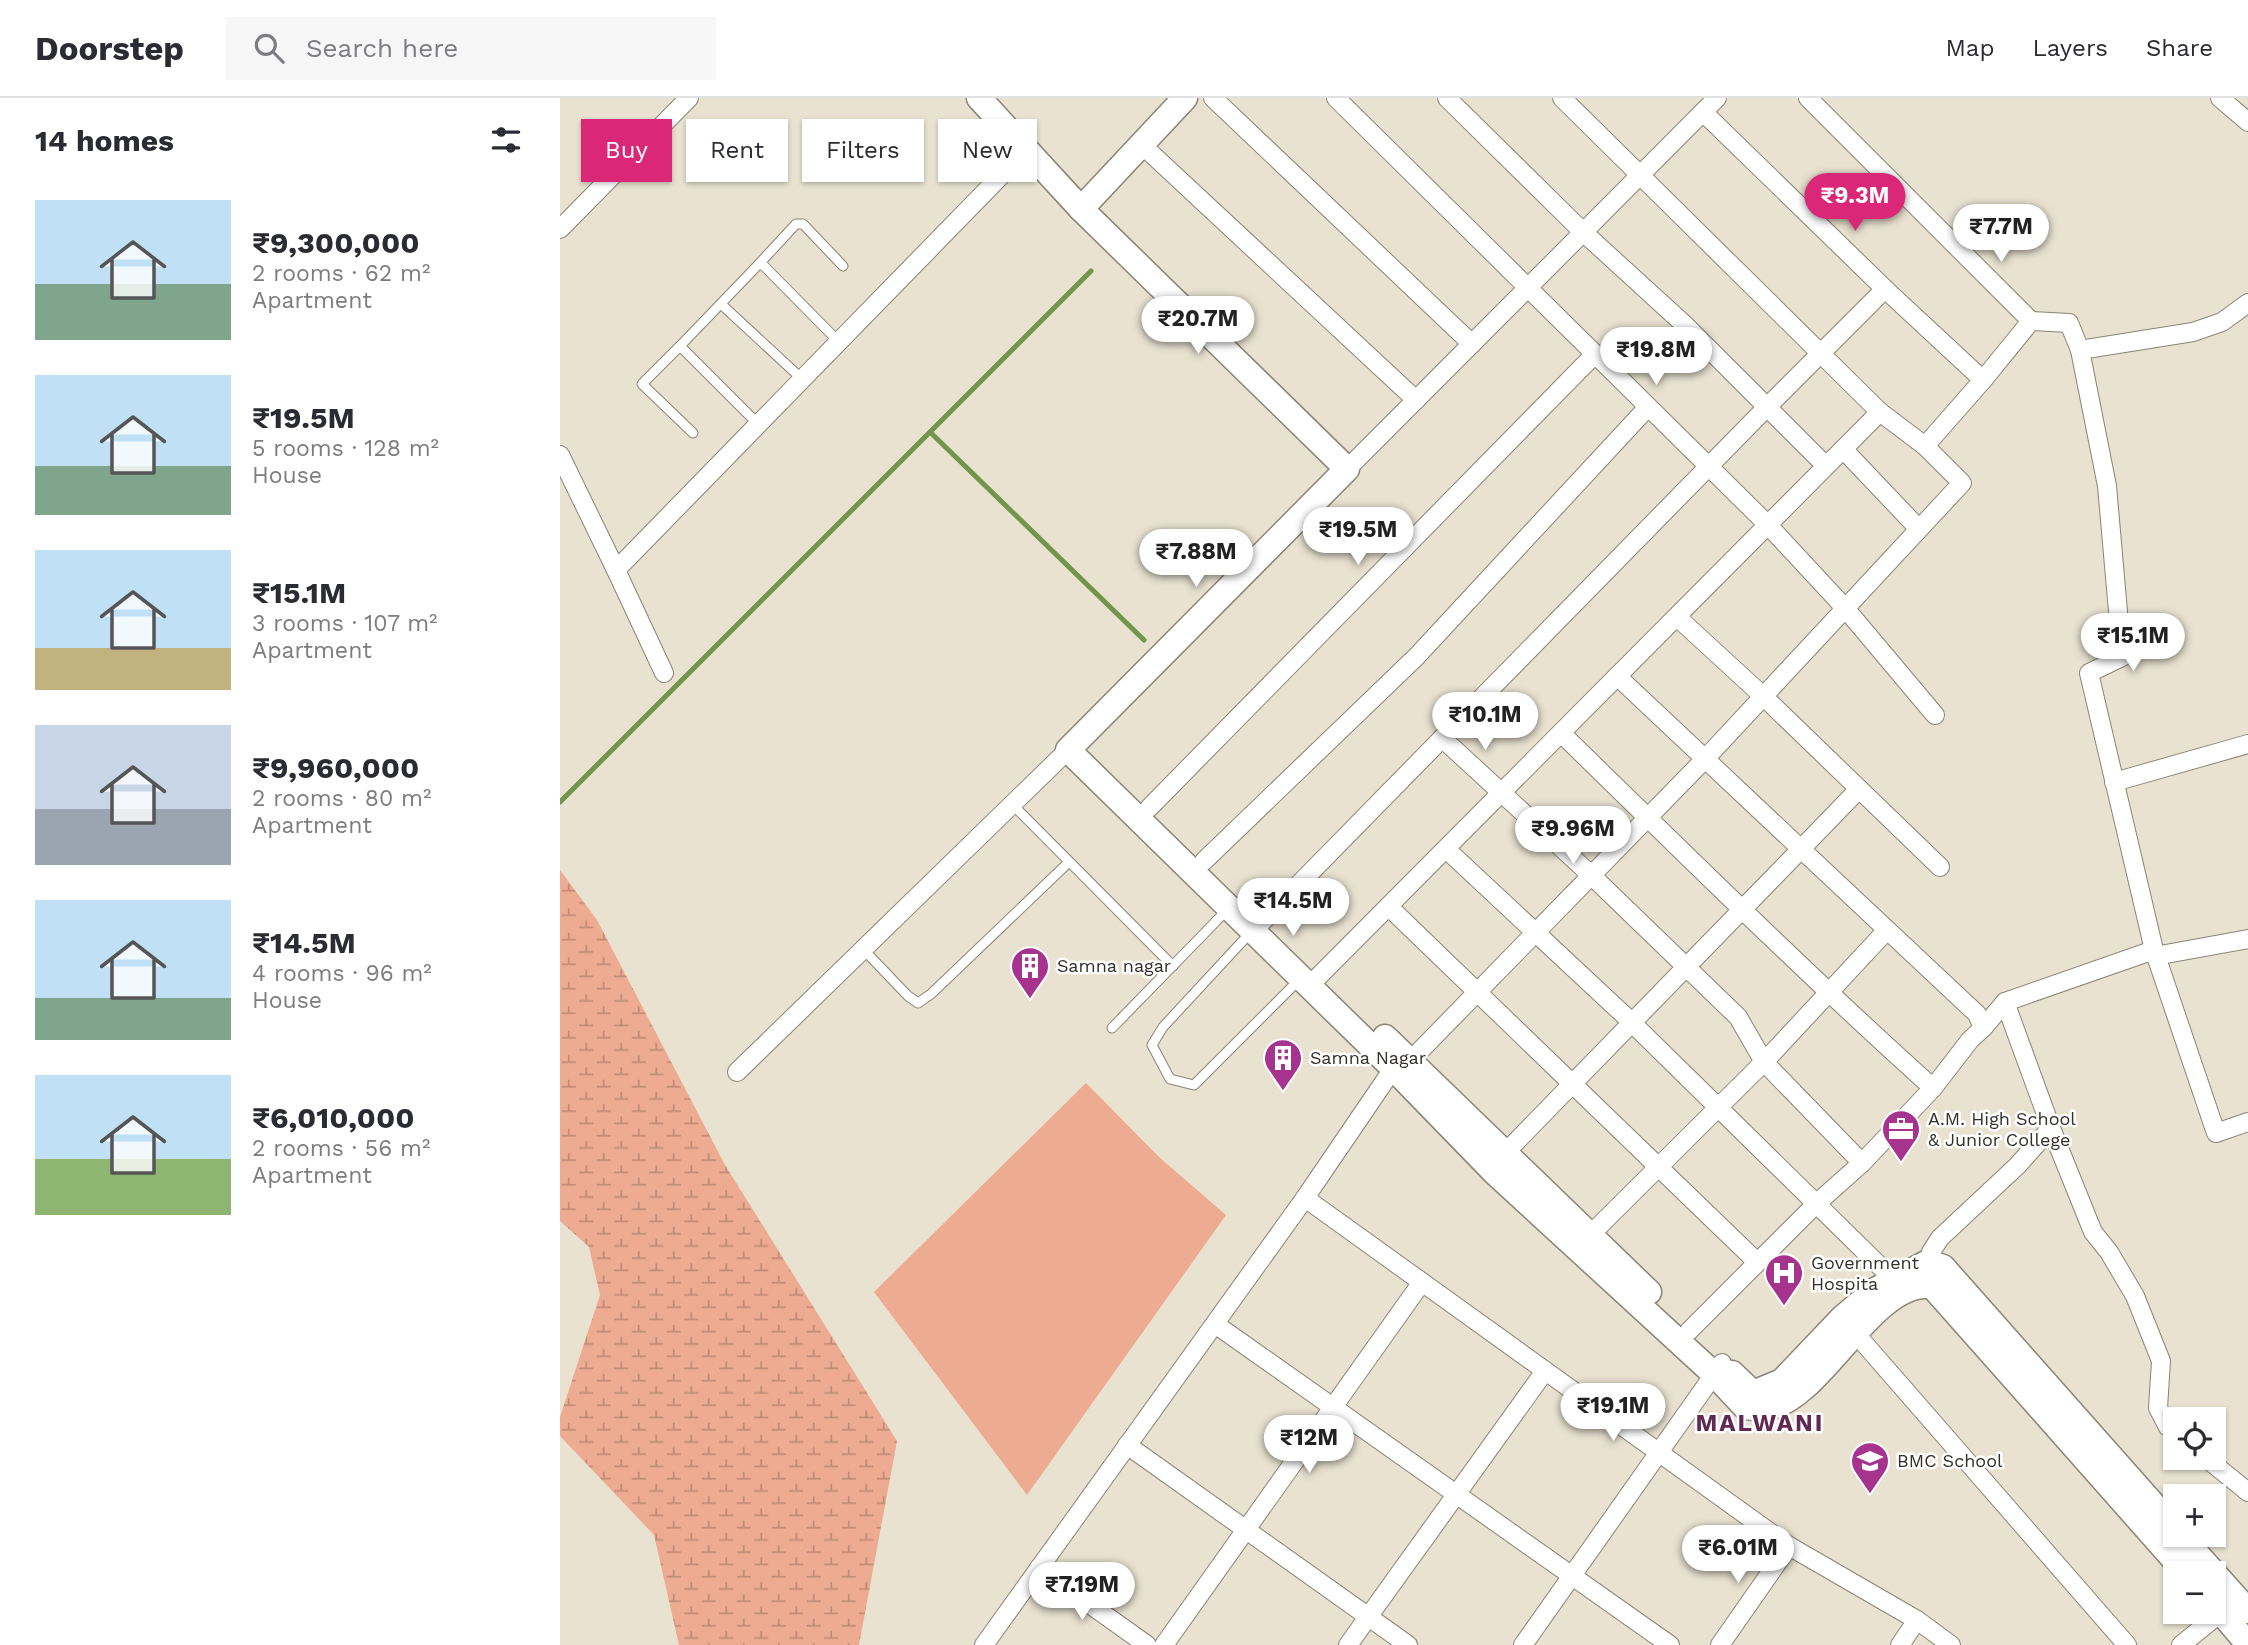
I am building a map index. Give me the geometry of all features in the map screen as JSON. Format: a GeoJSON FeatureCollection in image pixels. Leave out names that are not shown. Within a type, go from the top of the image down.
{"type":"FeatureCollection","features":[{"type":"Feature","properties":{"kind":"street"},"geometry":{"type":"LineString","coordinates":[[979,98],[999,119]]}},
{"type":"Feature","properties":{"kind":"street"},"geometry":{"type":"LineString","coordinates":[[1081,209],[1185,98]]}},
{"type":"Feature","properties":{"kind":"street"},"geometry":{"type":"LineString","coordinates":[[1213,98],[1472,344]]}},
{"type":"Feature","properties":{"kind":"street"},"geometry":{"type":"LineString","coordinates":[[1336,98],[1768,525],[1845,608],[1935,715]]}},
{"type":"Feature","properties":{"kind":"street"},"geometry":{"type":"LineString","coordinates":[[1447,98],[1583,232],[1686,326],[1826,466]]}},
{"type":"Feature","properties":{"kind":"street"},"geometry":{"type":"LineString","coordinates":[[984,1645],[1402,1061],[1477,992],[1706,759],[1962,483],[1925,446],[1880,412],[1562,98]]}},
{"type":"Feature","properties":{"kind":"street"},"geometry":{"type":"LineString","coordinates":[[737,1072],[1073,745],[1717,98]]}},
{"type":"Feature","properties":{"kind":"street"},"geometry":{"type":"LineString","coordinates":[[1808,98],[2031,321],[2069,323],[2080,350],[2107,486],[2122,657],[2089,673],[2155,953],[2216,1133],[2248,1122]]}},
{"type":"Feature","properties":{"kind":"street"},"geometry":{"type":"LineString","coordinates":[[2220,98],[2248,122]]}},
{"type":"Feature","properties":{"kind":"street"},"geometry":{"type":"LineString","coordinates":[[560,229],[683,100]]}},
{"type":"Feature","properties":{"kind":"street"},"geometry":{"type":"LineString","coordinates":[[1703,112],[1983,380]]}},
{"type":"Feature","properties":{"kind":"street"},"geometry":{"type":"LineString","coordinates":[[1141,144],[1416,400]]}},
{"type":"Feature","properties":{"kind":"street"},"geometry":{"type":"LineString","coordinates":[[1037,160],[1081,209],[1347,469]]}},
{"type":"Feature","properties":{"kind":"street"},"geometry":{"type":"LineString","coordinates":[[616,570],[995,182]]}},
{"type":"Feature","properties":{"kind":"street"},"geometry":{"type":"LineString","coordinates":[[1258,925],[1885,289]]}},
{"type":"Feature","properties":{"kind":"street"},"geometry":{"type":"LineString","coordinates":[[2080,350],[2193,332],[2221,322],[2248,303]]}},
{"type":"Feature","properties":{"kind":"street"},"geometry":{"type":"LineString","coordinates":[[1925,446],[2031,321]]}},
{"type":"Feature","properties":{"kind":"street"},"geometry":{"type":"LineString","coordinates":[[1149,808],[1595,354]]}},
{"type":"Feature","properties":{"kind":"street"},"geometry":{"type":"LineString","coordinates":[[1204,862],[1416,657],[1648,407]]}},
{"type":"Feature","properties":{"kind":"street"},"geometry":{"type":"LineString","coordinates":[[1311,980],[1389,906],[1880,412]]}},
{"type":"Feature","properties":{"kind":"street"},"geometry":{"type":"LineString","coordinates":[[1843,449],[1919,529]]}},
{"type":"Feature","properties":{"kind":"street"},"geometry":{"type":"LineString","coordinates":[[560,455],[664,673]]}},
{"type":"Feature","properties":{"kind":"street"},"geometry":{"type":"LineString","coordinates":[[1677,617],[1940,867]]}},
{"type":"Feature","properties":{"kind":"street"},"geometry":{"type":"LineString","coordinates":[[1618,676],[1977,1014],[1983,1028]]}},
{"type":"Feature","properties":{"kind":"street"},"geometry":{"type":"LineString","coordinates":[[1561,733],[1828,994],[1933,1088]]}},
{"type":"Feature","properties":{"kind":"street"},"geometry":{"type":"LineString","coordinates":[[1442,738],[1591,875],[1738,1017],[1764,1062],[1862,1163]]}},
{"type":"Feature","properties":{"kind":"street"},"geometry":{"type":"LineString","coordinates":[[2114,782],[2248,744]]}},
{"type":"Feature","properties":{"kind":"street"},"geometry":{"type":"LineString","coordinates":[[1073,745],[1149,808],[1204,862],[1258,925],[1311,980],[1506,1153],[1689,1331],[1718,1368]]}},
{"type":"Feature","properties":{"kind":"street"},"geometry":{"type":"LineString","coordinates":[[1073,745],[1229,908],[1258,925]]}},
{"type":"Feature","properties":{"kind":"street"},"geometry":{"type":"LineString","coordinates":[[1506,1153],[1859,789]]}},
{"type":"Feature","properties":{"kind":"street"},"geometry":{"type":"LineString","coordinates":[[1446,849],[1632,1024],[1895,1281]]}},
{"type":"Feature","properties":{"kind":"street"},"geometry":{"type":"LineString","coordinates":[[1389,906],[1757,1262]]}},
{"type":"Feature","properties":{"kind":"street"},"geometry":{"type":"LineString","coordinates":[[1590,1235],[1764,1062],[1887,930]]}},
{"type":"Feature","properties":{"kind":"street"},"geometry":{"type":"LineString","coordinates":[[1689,1331],[1816,1204],[1862,1163],[1933,1088],[1970,1040],[2005,1002],[2155,953],[2248,939]]}},
{"type":"Feature","properties":{"kind":"street"},"geometry":{"type":"LineString","coordinates":[[2005,1002],[2093,1232],[2109,1252],[2135,1296],[2161,1361],[2158,1408],[2163,1418]]}},
{"type":"Feature","properties":{"kind":"street"},"geometry":{"type":"LineString","coordinates":[[1402,1061],[1494,1173],[1718,1368],[1753,1393],[1782,1381],[1849,1325],[1912,1288],[1927,1274],[1940,1238],[2017,1166],[2051,1128]]}},
{"type":"Feature","properties":{"kind":"street"},"geometry":{"type":"LineString","coordinates":[[1305,1198],[1789,1546],[1917,1620],[1951,1645]]}},
{"type":"Feature","properties":{"kind":"street"},"geometry":{"type":"LineString","coordinates":[[1849,1325],[1875,1290],[1895,1281],[1927,1274],[1943,1267],[2163,1515]]}},
{"type":"Feature","properties":{"kind":"street"},"geometry":{"type":"LineString","coordinates":[[1927,1274],[1932,1286],[2175,1561]]}},
{"type":"Feature","properties":{"kind":"street"},"geometry":{"type":"LineString","coordinates":[[1164,1645],[1422,1282]]}},
{"type":"Feature","properties":{"kind":"street"},"geometry":{"type":"LineString","coordinates":[[1215,1324],[1670,1645]]}},
{"type":"Feature","properties":{"kind":"street"},"geometry":{"type":"LineString","coordinates":[[1849,1325],[2127,1645]]}},
{"type":"Feature","properties":{"kind":"street"},"geometry":{"type":"LineString","coordinates":[[1523,1645],[1718,1368]]}},
{"type":"Feature","properties":{"kind":"street"},"geometry":{"type":"LineString","coordinates":[[1348,1645],[1545,1371]]}},
{"type":"Feature","properties":{"kind":"street"},"geometry":{"type":"LineString","coordinates":[[1128,1445],[1408,1645]]}},
{"type":"Feature","properties":{"kind":"street"},"geometry":{"type":"LineString","coordinates":[[2221,1470],[2248,1492]]}},
{"type":"Feature","properties":{"kind":"street"},"geometry":{"type":"LineString","coordinates":[[1720,1645],[1789,1546]]}},
{"type":"Feature","properties":{"kind":"street"},"geometry":{"type":"LineString","coordinates":[[2188,1547],[2230,1607],[2248,1644]]}},
{"type":"Feature","properties":{"kind":"street"},"geometry":{"type":"LineString","coordinates":[[1039,1568],[1147,1645]]}},
{"type":"Feature","properties":{"kind":"street"},"geometry":{"type":"LineString","coordinates":[[2181,1645],[2230,1607]]}},
{"type":"Feature","properties":{"kind":"street"},"geometry":{"type":"LineString","coordinates":[[1900,1645],[1917,1620]]}},
{"type":"Feature","properties":{"kind":"lane"},"geometry":{"type":"LineString","coordinates":[[693,433],[642,384],[796,223],[803,224],[843,266]]}},
{"type":"Feature","properties":{"kind":"lane"},"geometry":{"type":"LineString","coordinates":[[758,265],[763,265],[838,341]]}},
{"type":"Feature","properties":{"kind":"lane"},"geometry":{"type":"LineString","coordinates":[[721,304],[802,379]]}},
{"type":"Feature","properties":{"kind":"lane"},"geometry":{"type":"LineString","coordinates":[[680,346],[758,424]]}},
{"type":"Feature","properties":{"kind":"lane"},"geometry":{"type":"LineString","coordinates":[[1012,804],[1173,966]]}},
{"type":"Feature","properties":{"kind":"lane"},"geometry":{"type":"LineString","coordinates":[[863,949],[918,1003],[931,994],[1069,862]]}},
{"type":"Feature","properties":{"kind":"lane"},"geometry":{"type":"LineString","coordinates":[[1112,1028],[1229,908]]}},
{"type":"Feature","properties":{"kind":"lane"},"geometry":{"type":"LineString","coordinates":[[1258,925],[1163,1027],[1152,1045],[1170,1079],[1194,1085],[1294,988],[1311,980]]}},
{"type":"Feature","properties":{"kind":"green space"},"geometry":{"type":"Polygon","coordinates":[[[560,870],[597,920],[725,1165],[897,1441],[859,1645],[679,1645],[654,1535],[560,1436],[560,1417],[600,1295],[589,1247],[560,1221],[560,870]]]}},
{"type":"Feature","properties":{"kind":"green space"},"geometry":{"type":"Polygon","coordinates":[[[1086,1083],[1159,1157],[1226,1215],[1027,1495],[874,1292],[1086,1083]]]}},
{"type":"Feature","properties":{"kind":"waterway"},"geometry":{"type":"LineString","coordinates":[[560,802],[1091,271]]}},
{"type":"Feature","properties":{"kind":"waterway"},"geometry":{"type":"LineString","coordinates":[[930,432],[1144,640]]}},
{"type":"Feature","properties":{"kind":"place","name":"Samna nagar"},"geometry":{"type":"Point","coordinates":[1030,1000]}},
{"type":"Feature","properties":{"kind":"place","name":"Samna Nagar"},"geometry":{"type":"Point","coordinates":[1283,1092]}},
{"type":"Feature","properties":{"kind":"place","name":"A.M. High School & Junior College"},"geometry":{"type":"Point","coordinates":[1901,1163]}},
{"type":"Feature","properties":{"kind":"place","name":"Government Hospita"},"geometry":{"type":"Point","coordinates":[1784,1307]}},
{"type":"Feature","properties":{"kind":"place","name":"BMC School"},"geometry":{"type":"Point","coordinates":[1870,1495]}},
{"type":"Feature","properties":{"kind":"district","name":"MALWANI"},"geometry":{"type":"Point","coordinates":[1760,1423]}}]}
